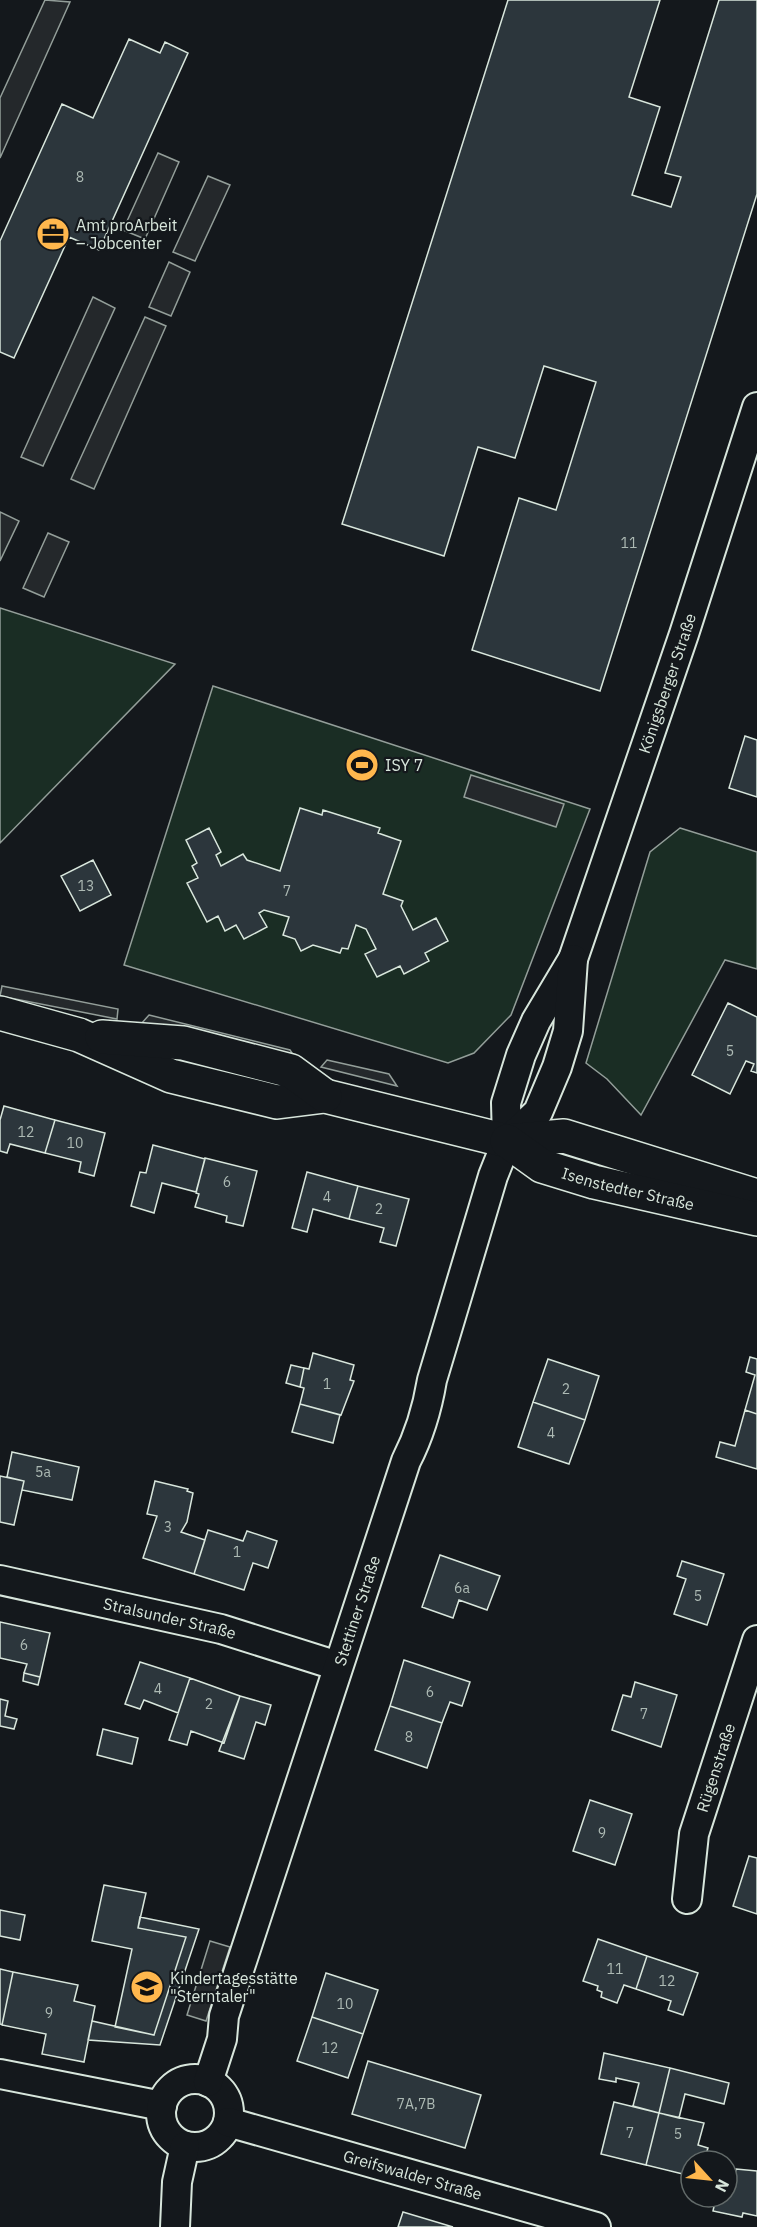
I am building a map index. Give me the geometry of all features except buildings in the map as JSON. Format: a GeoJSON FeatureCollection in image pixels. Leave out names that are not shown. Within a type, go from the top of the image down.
{"type":"FeatureCollection","features":[{"type":"Feature","properties":{"kind":"street","name":"Königsberger Straße"},"geometry":{"type":"LineString","coordinates":[[507,1141],[506,1103],[521,1055],[536,1021],[573,959],[684,634],[757,407]]}},
{"type":"Feature","properties":{"kind":"street","name":"Königsberger Straße"},"geometry":{"type":"LineString","coordinates":[[507,1141],[538,1112],[557,1067],[568,1031],[573,959]]}},
{"type":"Feature","properties":{"kind":"street","name":"Isenstedter Straße"},"geometry":{"type":"LineString","coordinates":[[0,1013],[80,1035],[183,1042],[291,1071],[325,1096],[507,1141],[564,1136],[757,1196]]}},
{"type":"Feature","properties":{"kind":"street","name":"Isenstedter Straße"},"geometry":{"type":"LineString","coordinates":[[507,1141],[542,1166],[594,1182],[757,1219]]}},
{"type":"Feature","properties":{"kind":"street","name":"Stettiner Straße"},"geometry":{"type":"LineString","coordinates":[[208,2082],[222,2039],[224,2016],[338,1666],[406,1461],[427,1414],[435,1369],[492,1176],[507,1141]]}},
{"type":"Feature","properties":{"kind":"street","name":"Stralsunder Straße"},"geometry":{"type":"LineString","coordinates":[[0,1580],[221,1629],[338,1666]]}},
{"type":"Feature","properties":{"kind":"street","name":"Rügenstraße"},"geometry":{"type":"LineString","coordinates":[[687,1899],[694,1834],[757,1640]]}},
{"type":"Feature","properties":{"kind":"street"},"geometry":{"type":"LineString","coordinates":[[0,2074],[162,2106]]}},
{"type":"Feature","properties":{"kind":"street"},"geometry":{"type":"LineString","coordinates":[[197,2079],[208,2082],[225,2097],[229,2108],[228,2122],[218,2139],[208,2145],[185,2146],[168,2134],[163,2124],[162,2106],[168,2092],[176,2085],[197,2079]]}},
{"type":"Feature","properties":{"kind":"street","name":"Greifswalder Straße"},"geometry":{"type":"LineString","coordinates":[[228,2122],[596,2227]]}},
{"type":"Feature","properties":{"kind":"street"},"geometry":{"type":"LineString","coordinates":[[175,2227],[177,2182],[185,2146]]}},
{"type":"Feature","properties":{"kind":"green space"},"geometry":{"type":"Polygon","coordinates":[[[0,608],[175,664],[0,843],[0,608]]]}},
{"type":"Feature","properties":{"kind":"green space"},"geometry":{"type":"Polygon","coordinates":[[[213,686],[590,809],[511,1015],[474,1053],[448,1063],[124,965],[213,686]]]}},
{"type":"Feature","properties":{"kind":"green space"},"geometry":{"type":"Polygon","coordinates":[[[680,828],[757,852],[757,969],[725,960],[641,1115],[607,1079],[586,1063],[650,852],[680,828]]]}},
{"type":"Feature","properties":{"kind":"shaded area"},"geometry":{"type":"Polygon","coordinates":[[[45,0],[70,2],[0,158],[0,98],[45,0]]]}},
{"type":"Feature","properties":{"kind":"shaded area"},"geometry":{"type":"Polygon","coordinates":[[[158,153],[179,162],[145,239],[123,230],[158,153]]]}},
{"type":"Feature","properties":{"kind":"shaded area"},"geometry":{"type":"Polygon","coordinates":[[[208,176],[230,185],[195,261],[173,252],[208,176]]]}},
{"type":"Feature","properties":{"kind":"shaded area"},"geometry":{"type":"Polygon","coordinates":[[[169,262],[190,272],[171,316],[149,307],[169,262]]]}},
{"type":"Feature","properties":{"kind":"shaded area"},"geometry":{"type":"Polygon","coordinates":[[[93,297],[115,308],[43,466],[21,457],[93,297]]]}},
{"type":"Feature","properties":{"kind":"shaded area"},"geometry":{"type":"Polygon","coordinates":[[[145,317],[166,326],[94,489],[71,479],[145,317]]]}},
{"type":"Feature","properties":{"kind":"shaded area"},"geometry":{"type":"Polygon","coordinates":[[[0,512],[19,521],[0,561],[0,512]]]}},
{"type":"Feature","properties":{"kind":"shaded area"},"geometry":{"type":"Polygon","coordinates":[[[48,533],[69,542],[44,597],[23,588],[48,533]]]}},
{"type":"Feature","properties":{"kind":"shaded area"},"geometry":{"type":"Polygon","coordinates":[[[471,775],[564,804],[556,827],[464,797],[471,775]]]}},
{"type":"Feature","properties":{"kind":"shaded area"},"geometry":{"type":"Polygon","coordinates":[[[2,986],[118,1009],[117,1019],[0,996],[2,986]]]}},
{"type":"Feature","properties":{"kind":"shaded area"},"geometry":{"type":"Polygon","coordinates":[[[149,1015],[290,1050],[296,1059],[141,1024],[149,1015]]]}},
{"type":"Feature","properties":{"kind":"shaded area"},"geometry":{"type":"Polygon","coordinates":[[[327,1060],[389,1074],[397,1086],[321,1067],[327,1060]]]}},
{"type":"Feature","properties":{"kind":"shaded area"},"geometry":{"type":"Polygon","coordinates":[[[210,1941],[230,1947],[206,2021],[187,2015],[210,1941]]]}},
{"type":"Feature","properties":{"kind":"place","name":"Amt proArbeit – Jobcenter"},"geometry":{"type":"Point","coordinates":[53,234]}},
{"type":"Feature","properties":{"kind":"place","name":"ISY 7"},"geometry":{"type":"Point","coordinates":[362,765]}},
{"type":"Feature","properties":{"kind":"place","name":"Kindertagesstätte \"Sterntaler\""},"geometry":{"type":"Point","coordinates":[147,1987]}}]}
